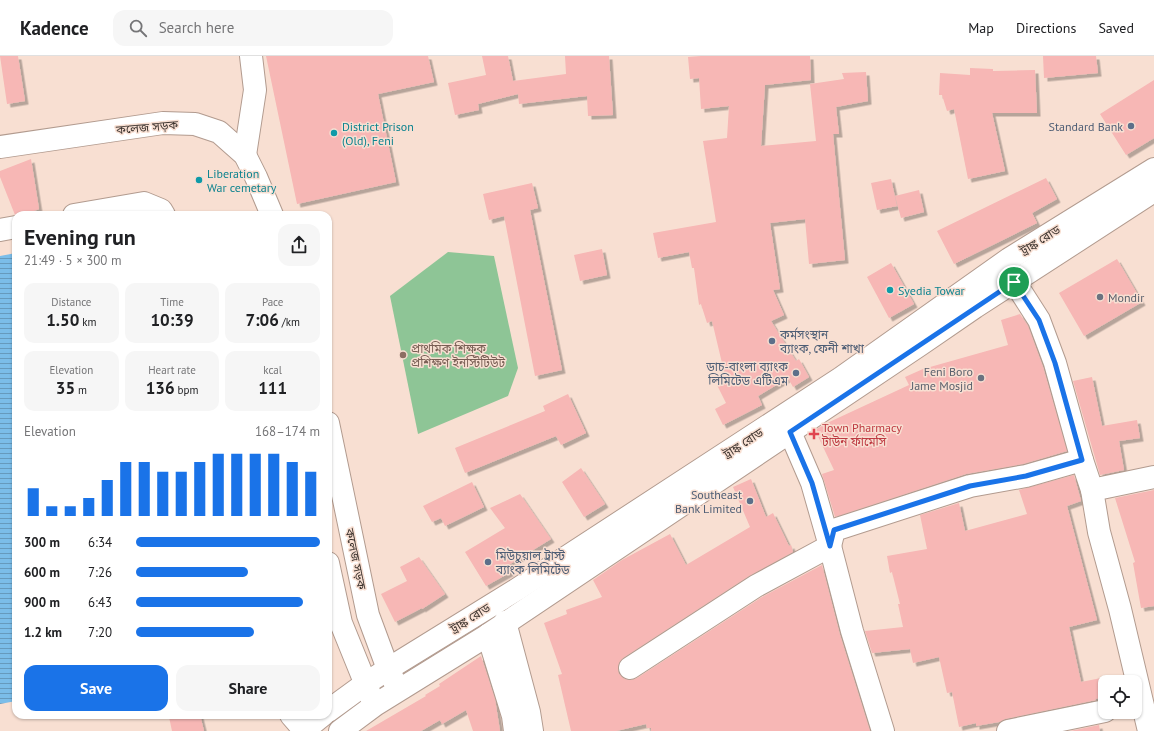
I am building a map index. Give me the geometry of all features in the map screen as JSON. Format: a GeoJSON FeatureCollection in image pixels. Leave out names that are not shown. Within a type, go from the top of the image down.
{"type":"FeatureCollection","features":[{"type":"Feature","properties":{"kind":"main road"},"geometry":{"type":"LineString","coordinates":[[245,155],[255,90],[251,56]]}},
{"type":"Feature","properties":{"kind":"main road","name":"কলেজ সড়ক"},"geometry":{"type":"LineString","coordinates":[[0,147],[163,123],[195,124],[219,132],[245,155],[256,177],[269,211]]}},
{"type":"Feature","properties":{"kind":"main road","name":"ট্রাঙ্ক রোড"},"geometry":{"type":"LineString","coordinates":[[332,709],[388,669],[516,590],[775,422],[841,378],[1009,259],[1154,169]]}},
{"type":"Feature","properties":{"kind":"main road","name":"ট্রাঙ্ক রোড"},"geometry":{"type":"LineString","coordinates":[[340,731],[375,705],[496,628],[1014,282],[1154,191]]}},
{"type":"Feature","properties":{"kind":"main road"},"geometry":{"type":"LineString","coordinates":[[97,211],[144,203],[162,211]]}},
{"type":"Feature","properties":{"kind":"main road"},"geometry":{"type":"LineString","coordinates":[[0,230],[12,228]]}},
{"type":"Feature","properties":{"kind":"main road"},"geometry":{"type":"LineString","coordinates":[[1014,282],[1039,320],[1052,356],[1092,490],[1099,532],[1120,609],[1133,675]]}},
{"type":"Feature","properties":{"kind":"main road"},"geometry":{"type":"LineString","coordinates":[[790,432],[812,483],[852,631],[883,731]]}},
{"type":"Feature","properties":{"kind":"main road","name":"কলেজ সড়ক"},"geometry":{"type":"LineString","coordinates":[[332,442],[368,615],[388,669],[399,690]]}},
{"type":"Feature","properties":{"kind":"main road"},"geometry":{"type":"LineString","coordinates":[[630,668],[756,586],[830,546],[834,530],[970,486],[1026,476],[1082,460]]}},
{"type":"Feature","properties":{"kind":"main road"},"geometry":{"type":"LineString","coordinates":[[1092,490],[1154,476]]}},
{"type":"Feature","properties":{"kind":"main road"},"geometry":{"type":"LineString","coordinates":[[332,581],[341,623],[375,705]]}},
{"type":"Feature","properties":{"kind":"main road"},"geometry":{"type":"LineString","coordinates":[[496,628],[515,731]]}},
{"type":"Feature","properties":{"kind":"main road"},"geometry":{"type":"LineString","coordinates":[[496,628],[530,712],[532,731]]}},
{"type":"Feature","properties":{"kind":"main road"},"geometry":{"type":"LineString","coordinates":[[1142,712],[1149,731]]}},
{"type":"Feature","properties":{"kind":"main road"},"geometry":{"type":"LineString","coordinates":[[1008,731],[1034,728],[1098,713]]}},
{"type":"Feature","properties":{"kind":"main road"},"geometry":{"type":"LineString","coordinates":[[299,725],[314,719]]}},
{"type":"Feature","properties":{"kind":"green space"},"geometry":{"type":"Polygon","coordinates":[[[448,252],[494,256],[518,368],[508,396],[418,434],[390,296],[448,252]]]}},
{"type":"Feature","properties":{"kind":"water"},"geometry":{"type":"Polygon","coordinates":[[[12,254],[12,702],[0,704],[0,256],[12,254]]]}},
{"type":"Feature","properties":{"kind":"building"},"geometry":{"type":"Polygon","coordinates":[[[0,56],[18,56],[25,101],[7,104],[0,56]]]}},
{"type":"Feature","properties":{"kind":"building","name":"District Prison (Old), Feni"},"geometry":{"type":"Polygon","coordinates":[[[266,56],[428,56],[434,82],[378,94],[396,182],[297,204],[266,56]]]}},
{"type":"Feature","properties":{"kind":"building"},"geometry":{"type":"Polygon","coordinates":[[[482,56],[508,56],[513,81],[566,74],[565,56],[609,56],[613,115],[588,116],[587,96],[519,104],[518,94],[478,104],[479,110],[455,115],[448,83],[486,75],[482,56]]]}},
{"type":"Feature","properties":{"kind":"building"},"geometry":{"type":"Polygon","coordinates":[[[810,56],[811,80],[765,85],[761,146],[816,141],[810,84],[844,79],[842,73],[866,72],[868,101],[836,107],[839,134],[833,134],[845,260],[809,264],[805,219],[770,223],[780,289],[773,290],[784,315],[771,321],[796,361],[799,359],[809,377],[793,387],[788,378],[758,396],[762,405],[723,425],[715,409],[726,403],[717,385],[726,380],[712,321],[707,323],[701,304],[699,305],[694,268],[692,268],[689,252],[658,258],[653,233],[716,222],[703,141],[727,138],[729,106],[701,109],[699,78],[690,79],[688,57],[810,56]]]}},
{"type":"Feature","properties":{"kind":"building"},"geometry":{"type":"Polygon","coordinates":[[[1043,56],[1096,56],[1098,73],[1044,78],[1043,56]]]}},
{"type":"Feature","properties":{"kind":"building"},"geometry":{"type":"Polygon","coordinates":[[[970,68],[993,69],[993,71],[1035,70],[1037,113],[992,113],[1005,171],[968,179],[954,109],[947,111],[942,95],[939,95],[940,73],[970,75],[970,68]]]}},
{"type":"Feature","properties":{"kind":"building","name":"Standard Bank"},"geometry":{"type":"Polygon","coordinates":[[[1154,80],[1154,138],[1126,155],[1100,114],[1154,80]]]}},
{"type":"Feature","properties":{"kind":"building"},"geometry":{"type":"Polygon","coordinates":[[[31,159],[39,209],[34,211],[13,211],[0,177],[0,171],[31,159]]]}},
{"type":"Feature","properties":{"kind":"building"},"geometry":{"type":"Polygon","coordinates":[[[1046,178],[1057,199],[1032,213],[1037,223],[954,264],[937,231],[1046,178]]]}},
{"type":"Feature","properties":{"kind":"building"},"geometry":{"type":"Polygon","coordinates":[[[891,179],[897,206],[877,210],[871,183],[891,179]]]}},
{"type":"Feature","properties":{"kind":"building"},"geometry":{"type":"Polygon","coordinates":[[[532,183],[538,208],[530,210],[562,370],[535,376],[504,216],[489,220],[483,194],[532,183]]]}},
{"type":"Feature","properties":{"kind":"building"},"geometry":{"type":"Polygon","coordinates":[[[919,190],[924,212],[901,218],[895,196],[919,190]]]}},
{"type":"Feature","properties":{"kind":"building"},"geometry":{"type":"Polygon","coordinates":[[[602,249],[607,275],[580,281],[574,255],[602,249]]]}},
{"type":"Feature","properties":{"kind":"building","name":"Mondir"},"geometry":{"type":"Polygon","coordinates":[[[1117,259],[1142,302],[1084,336],[1059,293],[1117,259]]]}},
{"type":"Feature","properties":{"kind":"building","name":"Syedia Towar"},"geometry":{"type":"Polygon","coordinates":[[[891,263],[914,304],[889,318],[867,277],[891,263]]]}},
{"type":"Feature","properties":{"kind":"building"},"geometry":{"type":"Polygon","coordinates":[[[1020,314],[1028,326],[1043,367],[1067,451],[1023,464],[966,474],[835,517],[822,474],[834,470],[815,430],[909,385],[905,377],[923,369],[1008,345],[1001,320],[1020,314]]]}},
{"type":"Feature","properties":{"kind":"building"},"geometry":{"type":"Polygon","coordinates":[[[1092,377],[1102,426],[1137,420],[1140,438],[1119,441],[1124,470],[1100,475],[1073,381],[1092,377]]]}},
{"type":"Feature","properties":{"kind":"building"},"geometry":{"type":"Polygon","coordinates":[[[568,394],[586,433],[561,445],[556,436],[465,473],[455,448],[545,411],[543,406],[568,394]]]}},
{"type":"Feature","properties":{"kind":"building"},"geometry":{"type":"Polygon","coordinates":[[[581,468],[605,504],[584,517],[562,482],[581,468]]]}},
{"type":"Feature","properties":{"kind":"building"},"geometry":{"type":"Polygon","coordinates":[[[1074,475],[1081,501],[1067,506],[1097,620],[1069,627],[1081,682],[1098,679],[1098,698],[1005,719],[999,722],[976,726],[976,723],[959,727],[952,692],[947,693],[939,657],[913,663],[910,649],[872,653],[865,631],[903,627],[898,604],[900,604],[892,572],[890,573],[887,556],[927,549],[920,515],[959,503],[965,531],[1027,514],[1019,490],[1074,475]]]}},
{"type":"Feature","properties":{"kind":"building"},"geometry":{"type":"Polygon","coordinates":[[[751,479],[766,517],[773,513],[789,546],[791,545],[793,552],[749,576],[623,658],[619,663],[619,674],[625,679],[631,680],[637,678],[762,597],[822,565],[840,635],[870,731],[651,731],[651,728],[647,728],[646,724],[616,731],[571,731],[558,675],[562,674],[544,623],[567,614],[566,610],[602,597],[593,580],[622,560],[670,534],[686,565],[750,527],[733,487],[751,479]]]}},
{"type":"Feature","properties":{"kind":"building"},"geometry":{"type":"Polygon","coordinates":[[[472,482],[484,507],[445,526],[441,518],[432,522],[423,506],[472,482]]]}},
{"type":"Feature","properties":{"kind":"building"},"geometry":{"type":"Polygon","coordinates":[[[1154,490],[1154,606],[1141,608],[1133,563],[1135,562],[1115,498],[1154,490]]]}},
{"type":"Feature","properties":{"kind":"building"},"geometry":{"type":"Polygon","coordinates":[[[520,494],[551,539],[507,566],[511,572],[486,586],[465,552],[505,528],[490,508],[520,494]]]}},
{"type":"Feature","properties":{"kind":"building"},"geometry":{"type":"Polygon","coordinates":[[[419,557],[445,594],[422,609],[395,622],[381,594],[407,581],[400,567],[419,557]]]}},
{"type":"Feature","properties":{"kind":"building"},"geometry":{"type":"Polygon","coordinates":[[[481,656],[495,699],[500,731],[473,731],[466,710],[442,724],[440,720],[421,731],[366,731],[426,696],[425,695],[440,686],[439,684],[481,656]]]}},
{"type":"Feature","properties":{"kind":"building"},"geometry":{"type":"Polygon","coordinates":[[[169,719],[201,719],[204,731],[172,731],[169,719]]]}},
{"type":"Feature","properties":{"kind":"building"},"geometry":{"type":"Polygon","coordinates":[[[1099,725],[1100,731],[1070,731],[1099,725]]]}},
{"type":"Feature","properties":{"kind":"place","name":"Standard Bank"},"geometry":{"type":"Point","coordinates":[1131,126]}},
{"type":"Feature","properties":{"kind":"place","name":"District Prison (Old), Feni"},"geometry":{"type":"Point","coordinates":[334,133]}},
{"type":"Feature","properties":{"kind":"place","name":"Liberation War cemetary"},"geometry":{"type":"Point","coordinates":[199,180]}},
{"type":"Feature","properties":{"kind":"place","name":"Syedia Towar"},"geometry":{"type":"Point","coordinates":[890,290]}},
{"type":"Feature","properties":{"kind":"place","name":"Mondir"},"geometry":{"type":"Point","coordinates":[1100,297]}},
{"type":"Feature","properties":{"kind":"place","name":"কর্মসংস্থান ব্যাংক, ফেনী শাখা"},"geometry":{"type":"Point","coordinates":[772,341]}},
{"type":"Feature","properties":{"kind":"place","name":"প্রাথমিক শিক্ষক প্রশিক্ষণ ইনস্টিটিউট"},"geometry":{"type":"Point","coordinates":[403,355]}},
{"type":"Feature","properties":{"kind":"place","name":"ডাচ-বাংলা ব্যাংক লিমিটেড এটিএম"},"geometry":{"type":"Point","coordinates":[796,373]}},
{"type":"Feature","properties":{"kind":"place","name":"Feni Boro Jame Mosjid"},"geometry":{"type":"Point","coordinates":[981,378]}},
{"type":"Feature","properties":{"kind":"place","name":"Town Pharmacy টাউন র্ফামেসি"},"geometry":{"type":"Point","coordinates":[814,434]}},
{"type":"Feature","properties":{"kind":"place","name":"Southeast Bank Limited"},"geometry":{"type":"Point","coordinates":[750,501]}},
{"type":"Feature","properties":{"kind":"place","name":"মিউচুয়াল ট্রাস্ট ব্যাংক লিমিটেড"},"geometry":{"type":"Point","coordinates":[488,562]}},
{"type":"Feature","properties":{"kind":"route"},"geometry":{"type":"LineString","coordinates":[[1014,282],[1039,320],[1055,363],[1082,460],[1026,476],[970,486],[834,530],[832,544],[830,546],[812,483],[790,432],[1014,282]]}}]}
